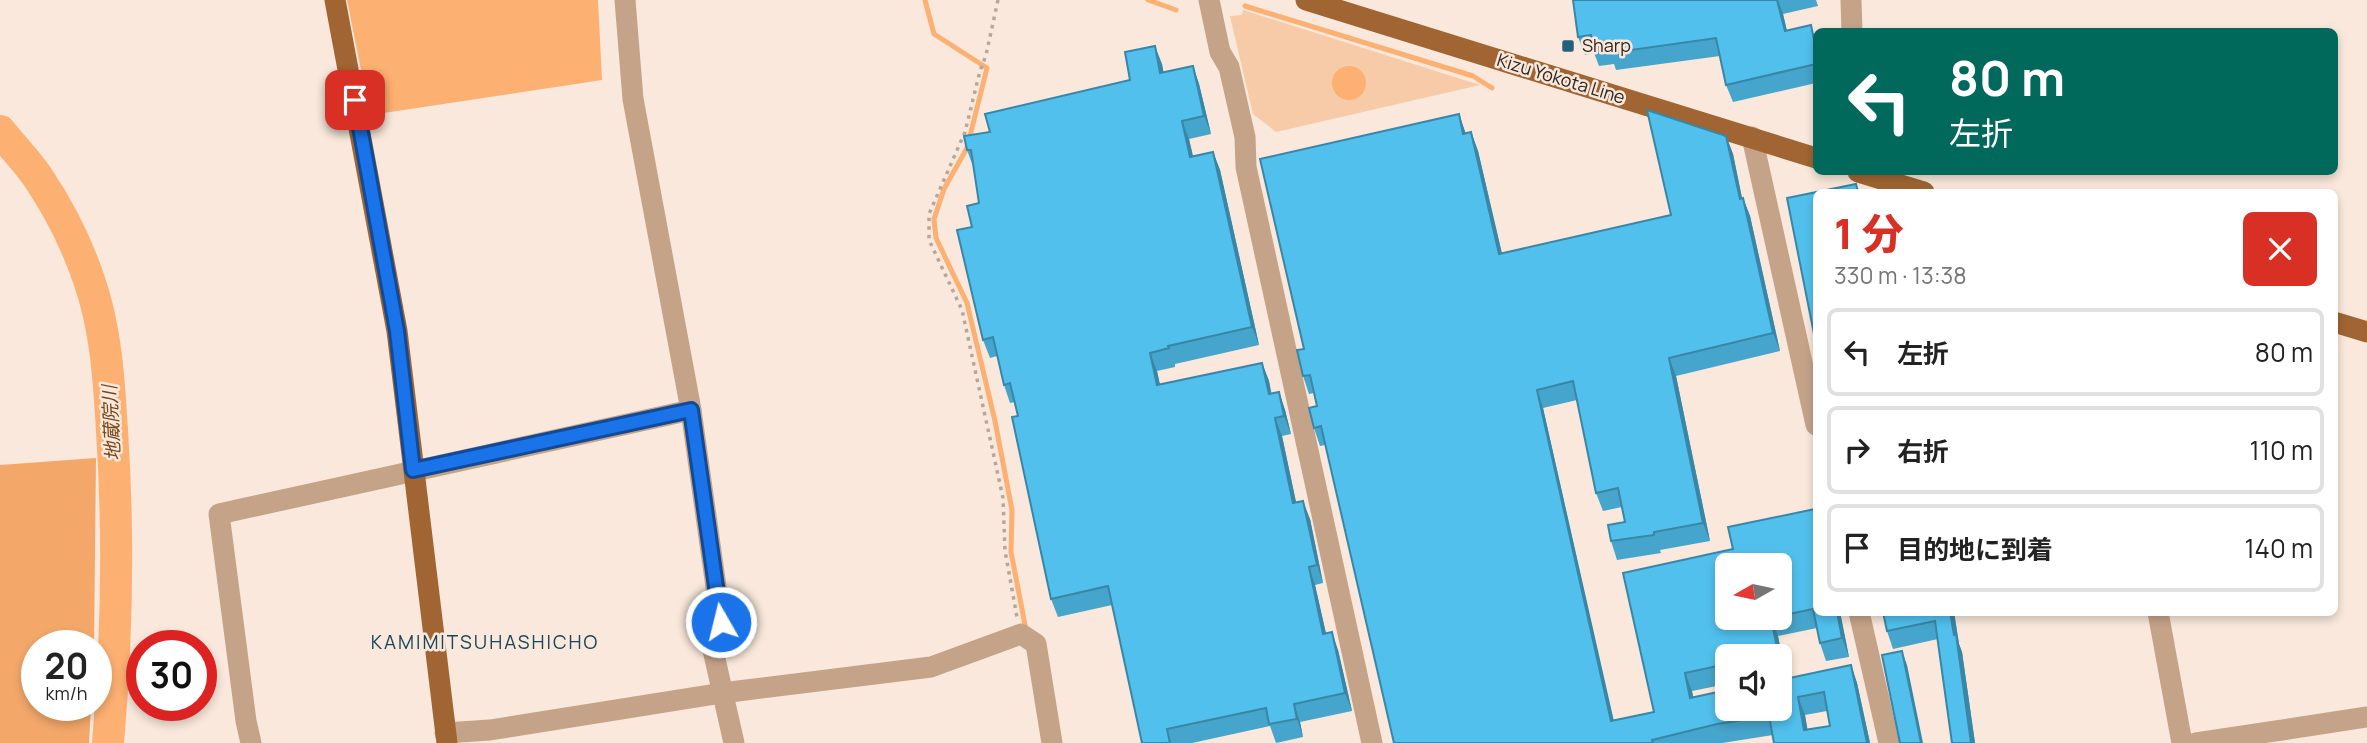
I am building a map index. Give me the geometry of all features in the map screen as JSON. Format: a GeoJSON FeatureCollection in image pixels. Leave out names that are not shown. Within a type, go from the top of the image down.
{"type":"FeatureCollection","features":[{"type":"Feature","properties":{"kind":"main road"},"geometry":{"type":"LineString","coordinates":[[335,0],[397,331],[446,738]]}},
{"type":"Feature","properties":{"kind":"main road","name":"Kizu Yokota Line"},"geometry":{"type":"LineString","coordinates":[[1306,0],[1813,157]]}},
{"type":"Feature","properties":{"kind":"main road"},"geometry":{"type":"LineString","coordinates":[[1871,175],[1915,189]]}},
{"type":"Feature","properties":{"kind":"main road"},"geometry":{"type":"LineString","coordinates":[[2338,323],[2367,332]]}},
{"type":"Feature","properties":{"kind":"street"},"geometry":{"type":"LineString","coordinates":[[625,0],[633,99],[691,410],[721,622],[713,650],[734,743]]}},
{"type":"Feature","properties":{"kind":"street"},"geometry":{"type":"LineString","coordinates":[[1209,0],[1220,52],[1229,67],[1245,137],[1247,167],[1372,743]]}},
{"type":"Feature","properties":{"kind":"street"},"geometry":{"type":"LineString","coordinates":[[1850,0],[1852,28]]}},
{"type":"Feature","properties":{"kind":"street"},"geometry":{"type":"LineString","coordinates":[[1752,137],[1813,412]]}},
{"type":"Feature","properties":{"kind":"street"},"geometry":{"type":"LineString","coordinates":[[251,743],[219,514],[691,410]]}},
{"type":"Feature","properties":{"kind":"street"},"geometry":{"type":"LineString","coordinates":[[1860,616],[1889,743]]}},
{"type":"Feature","properties":{"kind":"street"},"geometry":{"type":"LineString","coordinates":[[2159,616],[2182,743]]}},
{"type":"Feature","properties":{"kind":"street"},"geometry":{"type":"LineString","coordinates":[[446,738],[722,693],[931,667],[1029,639],[1052,743]]}},
{"type":"Feature","properties":{"kind":"street"},"geometry":{"type":"LineString","coordinates":[[2196,743],[2367,717]]}},
{"type":"Feature","properties":{"kind":"path"},"geometry":{"type":"LineString","coordinates":[[999,0],[965,132],[929,214],[929,240],[962,310],[1003,498],[1005,551],[1029,639]]}},
{"type":"Feature","properties":{"kind":"shaded area"},"geometry":{"type":"Polygon","coordinates":[[[347,0],[598,0],[602,80],[370,115],[347,0]]]}},
{"type":"Feature","properties":{"kind":"shaded area"},"geometry":{"type":"Polygon","coordinates":[[[1243,10],[1480,85],[1276,132],[1253,114],[1230,16],[1242,15],[1243,10]]]}},
{"type":"Feature","properties":{"kind":"shaded area"},"geometry":{"type":"Polygon","coordinates":[[[1349,66],[1361,71],[1366,83],[1361,95],[1349,100],[1337,95],[1332,83],[1337,71],[1349,66]]]}},
{"type":"Feature","properties":{"kind":"shaded area"},"geometry":{"type":"Polygon","coordinates":[[[96,458],[94,630],[21,630],[21,721],[90,721],[89,743],[0,743],[0,465],[96,458]]]}},
{"type":"Feature","properties":{"kind":"building"},"geometry":{"type":"Polygon","coordinates":[[[1573,0],[1777,0],[1785,31],[1811,25],[1813,65],[1726,85],[1716,38],[1610,53],[1608,46],[1592,48],[1591,35],[1578,37],[1573,0]]]}},
{"type":"Feature","properties":{"kind":"building"},"geometry":{"type":"Polygon","coordinates":[[[1155,46],[1160,73],[1193,66],[1204,116],[1182,121],[1190,157],[1213,152],[1252,327],[1168,346],[1169,348],[1150,353],[1157,385],[1262,363],[1269,394],[1279,392],[1284,416],[1275,418],[1293,503],[1303,501],[1317,565],[1309,567],[1323,634],[1332,632],[1345,693],[1294,704],[1297,719],[1269,724],[1266,708],[1167,729],[1170,743],[1142,743],[1108,586],[1051,599],[1012,417],[1018,416],[1010,383],[1004,385],[993,337],[983,340],[957,230],[972,227],[967,206],[979,203],[971,150],[967,150],[964,136],[990,132],[985,114],[1130,80],[1125,52],[1155,46]]]}},
{"type":"Feature","properties":{"kind":"building"},"geometry":{"type":"Polygon","coordinates":[[[1647,110],[1726,136],[1740,199],[1743,198],[1773,333],[1669,358],[1703,523],[1654,532],[1654,535],[1611,541],[1608,525],[1625,522],[1618,488],[1596,493],[1573,381],[1537,390],[1611,721],[1654,712],[1623,573],[1733,549],[1728,527],[1813,509],[1813,609],[1792,613],[1792,553],[1715,553],[1715,630],[1773,630],[1776,644],[1715,644],[1715,667],[1685,673],[1690,698],[1715,693],[1715,721],[1736,721],[1652,740],[1653,743],[1394,743],[1321,426],[1314,428],[1309,408],[1317,406],[1310,375],[1303,376],[1297,350],[1304,349],[1260,159],[1459,114],[1463,134],[1471,132],[1499,254],[1671,215],[1647,110]]]}},
{"type":"Feature","properties":{"kind":"building"},"geometry":{"type":"Polygon","coordinates":[[[1856,184],[1857,189],[1832,189],[1856,184]]]}},
{"type":"Feature","properties":{"kind":"building"},"geometry":{"type":"Polygon","coordinates":[[[1813,193],[1813,329],[1787,198],[1813,193]]]}},
{"type":"Feature","properties":{"kind":"building"},"geometry":{"type":"Polygon","coordinates":[[[1814,616],[1838,616],[1842,638],[1820,643],[1814,616]]]}},
{"type":"Feature","properties":{"kind":"building"},"geometry":{"type":"Polygon","coordinates":[[[1884,616],[1951,616],[1954,635],[1956,634],[1971,743],[1952,743],[1935,621],[1887,631],[1884,616]]]}},
{"type":"Feature","properties":{"kind":"building"},"geometry":{"type":"Polygon","coordinates":[[[1902,651],[1921,743],[1900,743],[1882,655],[1902,651]]]}},
{"type":"Feature","properties":{"kind":"building"},"geometry":{"type":"Polygon","coordinates":[[[1851,665],[1867,743],[1774,743],[1770,721],[1792,721],[1792,677],[1851,665]],[[1824,692],[1798,697],[1804,730],[1830,726],[1824,692]]]}},
{"type":"Feature","properties":{"kind":"waterway"},"geometry":{"type":"LineString","coordinates":[[925,0],[934,34],[987,68],[967,148],[944,189],[934,219],[936,238],[967,303],[995,421],[1012,510],[1011,552],[1026,630]]}},
{"type":"Feature","properties":{"kind":"waterway"},"geometry":{"type":"LineString","coordinates":[[1148,0],[1176,10]]}},
{"type":"Feature","properties":{"kind":"waterway"},"geometry":{"type":"LineString","coordinates":[[1245,6],[1473,76],[1492,88]]}},
{"type":"Feature","properties":{"kind":"waterway","name":"地蔵院川"},"geometry":{"type":"LineString","coordinates":[[0,131],[37,176],[66,226],[89,280],[103,335],[111,412],[116,548],[115,626],[108,743]]}},
{"type":"Feature","properties":{"kind":"place","name":"Sharp"},"geometry":{"type":"Point","coordinates":[1568,46]}},
{"type":"Feature","properties":{"kind":"district","name":"KAMIMITSUHASHICHO"},"geometry":{"type":"Point","coordinates":[485,642]}},
{"type":"Feature","properties":{"kind":"route"},"geometry":{"type":"LineString","coordinates":[[355,100],[397,331],[413,470],[691,410],[721,622]]}}]}
